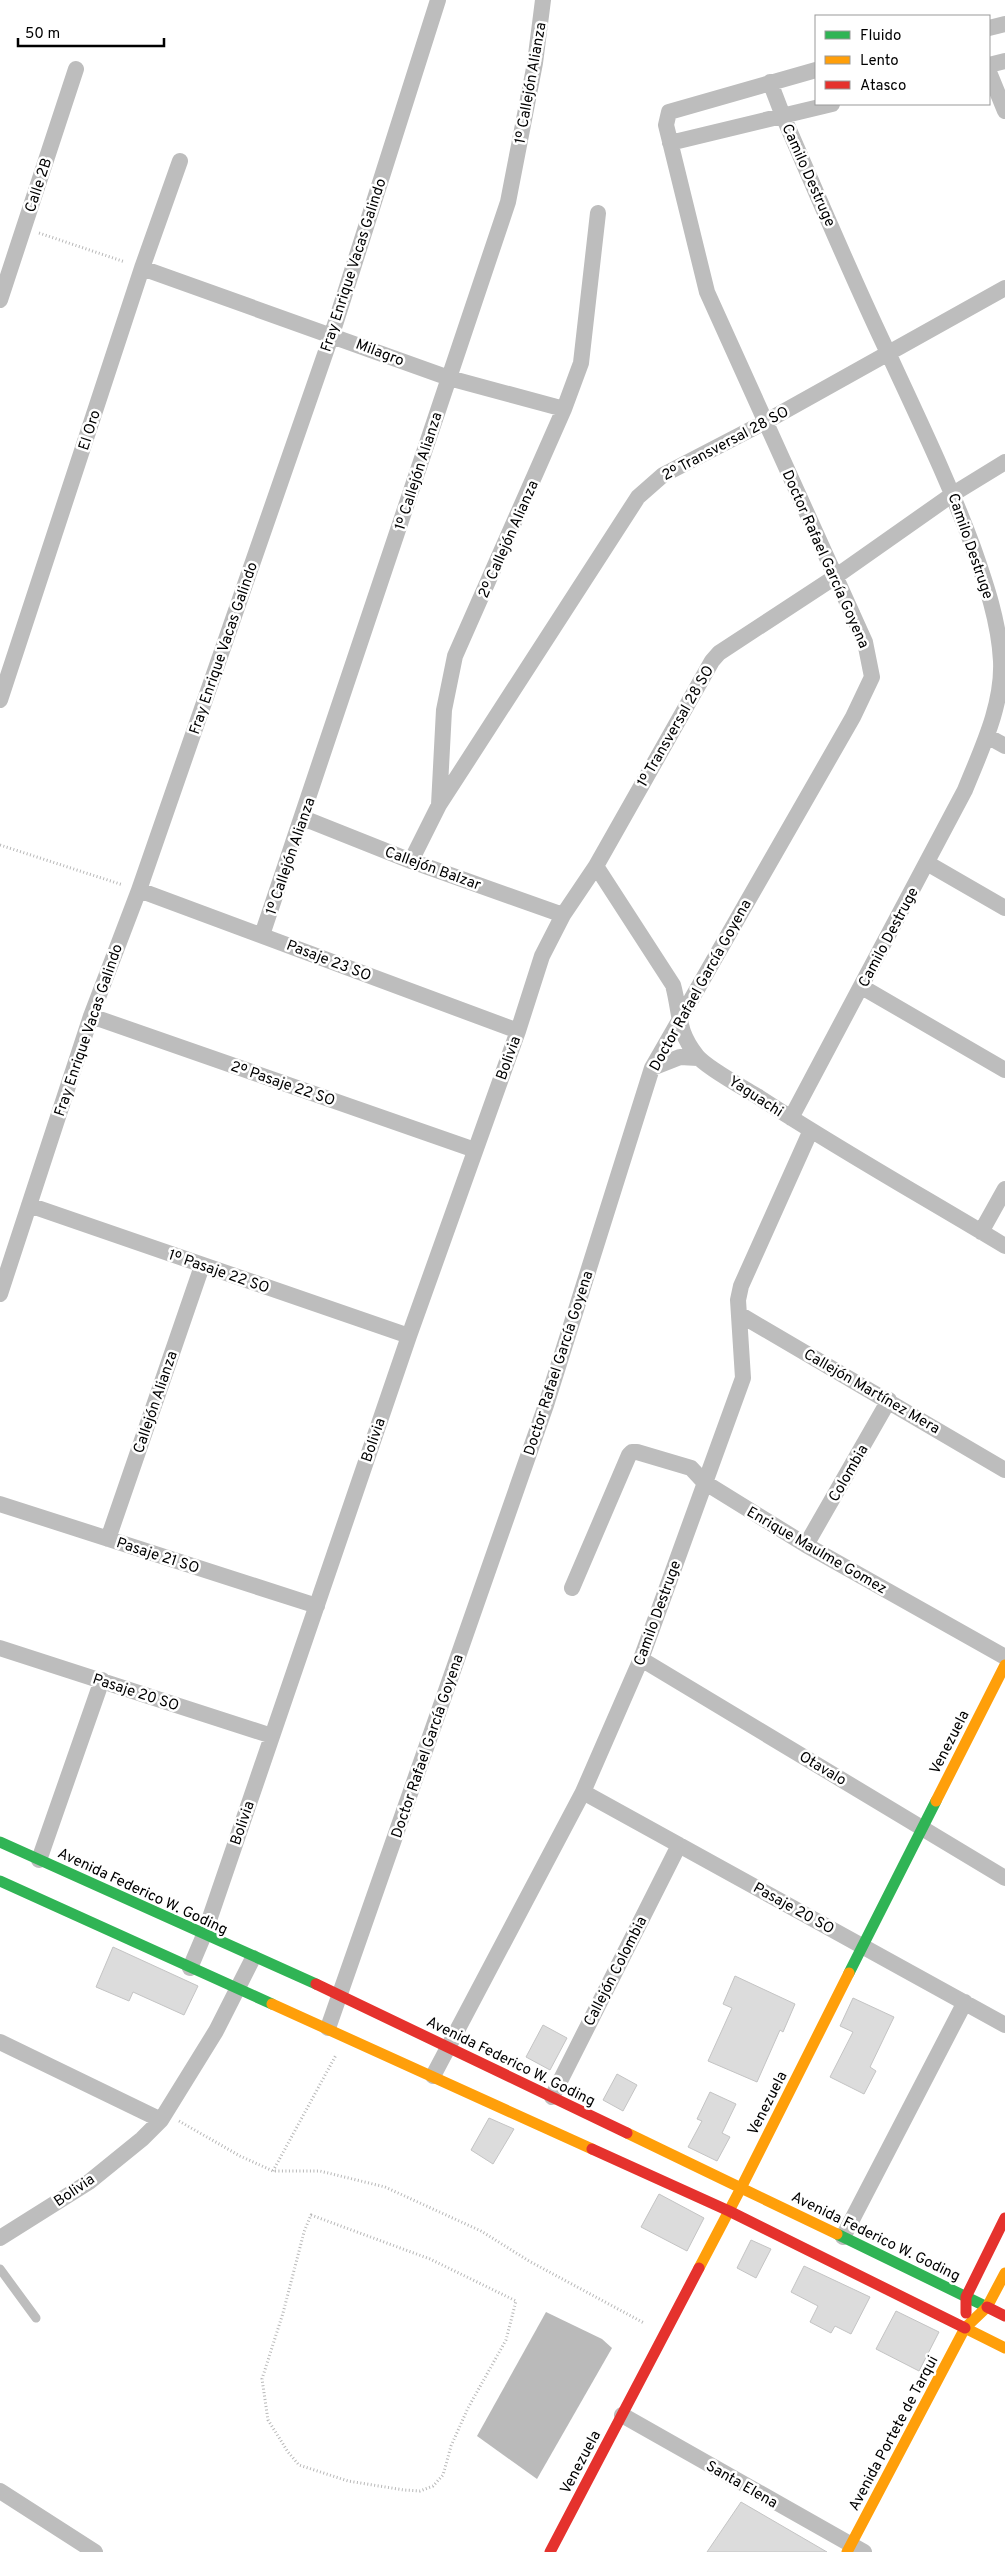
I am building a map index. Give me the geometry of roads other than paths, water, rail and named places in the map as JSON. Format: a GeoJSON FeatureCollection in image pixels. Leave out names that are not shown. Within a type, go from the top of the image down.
{"type":"FeatureCollection","features":[{"type":"Feature","properties":{"kind":"street","name":"Fray Enrique Vacas Galindo"},"geometry":{"type":"LineString","coordinates":[[0,1294],[91,1016],[139,890],[332,334],[438,0]]}},
{"type":"Feature","properties":{"kind":"street","name":"1º Callejón Alianza"},"geometry":{"type":"LineString","coordinates":[[262,935],[303,818],[508,202],[535,63],[543,0]]}},
{"type":"Feature","properties":{"kind":"street"},"geometry":{"type":"LineString","coordinates":[[990,28],[1005,24]]}},
{"type":"Feature","properties":{"kind":"street"},"geometry":{"type":"LineString","coordinates":[[990,65],[1005,61]]}},
{"type":"Feature","properties":{"kind":"street","name":"Calle 2B"},"geometry":{"type":"LineString","coordinates":[[0,300],[76,69]]}},
{"type":"Feature","properties":{"kind":"street"},"geometry":{"type":"LineString","coordinates":[[770,82],[815,70]]}},
{"type":"Feature","properties":{"kind":"street"},"geometry":{"type":"LineString","coordinates":[[990,74],[1005,111]]}},
{"type":"Feature","properties":{"kind":"street","name":"Doctor Rafael García Goyena"},"geometry":{"type":"LineString","coordinates":[[328,2028],[546,1406],[652,1068],[853,717],[872,677],[865,642],[707,292],[666,125],[669,112],[770,82]]}},
{"type":"Feature","properties":{"kind":"street","name":"Camilo Destruge"},"geometry":{"type":"LineString","coordinates":[[770,82],[783,116],[888,355],[953,494],[1000,624],[1001,661],[999,692],[987,736],[965,790],[791,1118]]}},
{"type":"Feature","properties":{"kind":"street"},"geometry":{"type":"LineString","coordinates":[[670,144],[828,105]]}},
{"type":"Feature","properties":{"kind":"street","name":"El Oro"},"geometry":{"type":"LineString","coordinates":[[0,700],[142,268],[180,161]]}},
{"type":"Feature","properties":{"kind":"street","name":"2º Callejón Alianza"},"geometry":{"type":"LineString","coordinates":[[411,861],[439,805],[444,710],[455,656],[564,409],[581,363],[598,213]]}},
{"type":"Feature","properties":{"kind":"street","name":"Milagro"},"geometry":{"type":"LineString","coordinates":[[142,268],[332,334],[449,378],[564,409]]}},
{"type":"Feature","properties":{"kind":"street","name":"2º Transversal 28 SO"},"geometry":{"type":"LineString","coordinates":[[439,805],[638,497],[662,475],[888,355],[1005,288]]}},
{"type":"Feature","properties":{"kind":"street","name":"1º Transversal 28 SO"},"geometry":{"type":"LineString","coordinates":[[563,915],[596,866],[712,661],[726,648],[835,577],[953,494],[1005,462]]}},
{"type":"Feature","properties":{"kind":"street"},"geometry":{"type":"LineString","coordinates":[[987,736],[1005,746]]}},
{"type":"Feature","properties":{"kind":"street","name":"Callejón Balzar"},"geometry":{"type":"LineString","coordinates":[[303,818],[411,861],[563,915]]}},
{"type":"Feature","properties":{"kind":"street"},"geometry":{"type":"LineString","coordinates":[[927,863],[1005,908]]}},
{"type":"Feature","properties":{"kind":"street","name":"Yaguachi"},"geometry":{"type":"LineString","coordinates":[[596,866],[673,985],[677,1000],[678,1022],[685,1040],[698,1058],[791,1118],[1005,1246]]}},
{"type":"Feature","properties":{"kind":"street","name":"Pasaje 23 SO"},"geometry":{"type":"LineString","coordinates":[[139,890],[518,1031]]}},
{"type":"Feature","properties":{"kind":"street","name":"Bolivia"},"geometry":{"type":"LineString","coordinates":[[190,1968],[204,1935],[409,1336],[518,1031],[542,956],[563,915]]}},
{"type":"Feature","properties":{"kind":"street"},"geometry":{"type":"LineString","coordinates":[[862,987],[1005,1070]]}},
{"type":"Feature","properties":{"kind":"street","name":"2º Pasaje 22 SO"},"geometry":{"type":"LineString","coordinates":[[91,1016],[475,1150]]}},
{"type":"Feature","properties":{"kind":"street"},"geometry":{"type":"LineString","coordinates":[[652,1068],[680,1057],[698,1058]]}},
{"type":"Feature","properties":{"kind":"street","name":"Camilo Destruge"},"geometry":{"type":"LineString","coordinates":[[433,2076],[583,1792],[641,1659],[704,1482],[736,1403],[744,1378],[738,1300],[741,1286],[811,1130]]}},
{"type":"Feature","properties":{"kind":"street"},"geometry":{"type":"LineString","coordinates":[[981,1232],[1005,1188]]}},
{"type":"Feature","properties":{"kind":"street","name":"1º Pasaje 22 SO"},"geometry":{"type":"LineString","coordinates":[[29,1205],[409,1336]]}},
{"type":"Feature","properties":{"kind":"street","name":"Callejón Alianza"},"geometry":{"type":"LineString","coordinates":[[108,1538],[202,1266]]}},
{"type":"Feature","properties":{"kind":"street","name":"Callejón Martínez Mera"},"geometry":{"type":"LineString","coordinates":[[739,1314],[889,1400],[1005,1470]]}},
{"type":"Feature","properties":{"kind":"street","name":"Colombia"},"geometry":{"type":"LineString","coordinates":[[806,1545],[889,1400]]}},
{"type":"Feature","properties":{"kind":"street","name":"Enrique Maulme Gomez"},"geometry":{"type":"LineString","coordinates":[[572,1588],[629,1455],[632,1452],[636,1452],[691,1468],[704,1482],[806,1545],[1005,1658]]}},
{"type":"Feature","properties":{"kind":"street","name":"Pasaje 21 SO"},"geometry":{"type":"LineString","coordinates":[[0,1504],[317,1606]]}},
{"type":"Feature","properties":{"kind":"street","name":"Pasaje 20 SO"},"geometry":{"type":"LineString","coordinates":[[0,1648],[272,1736]]}},
{"type":"Feature","properties":{"kind":"street","name":"Otavalo"},"geometry":{"type":"LineString","coordinates":[[641,1659],[1005,1878]]}},
{"type":"Feature","properties":{"kind":"street","name":"Venezuela"},"geometry":{"type":"LineString","coordinates":[[550,2552],[729,2211],[1005,1665]]}},
{"type":"Feature","properties":{"kind":"street"},"geometry":{"type":"LineString","coordinates":[[39,1860],[102,1680]]}},
{"type":"Feature","properties":{"kind":"street","name":"Pasaje 20 SO"},"geometry":{"type":"LineString","coordinates":[[583,1792],[1005,2024]]}},
{"type":"Feature","properties":{"kind":"street","name":"Avenida Federico W. Goding"},"geometry":{"type":"LineString","coordinates":[[0,1842],[253,1958],[340,1995],[1005,2316]]}},
{"type":"Feature","properties":{"kind":"street","name":"Callejón Colombia"},"geometry":{"type":"LineString","coordinates":[[552,2097],[679,1845]]}},
{"type":"Feature","properties":{"kind":"street"},"geometry":{"type":"LineString","coordinates":[[0,1881],[729,2211],[1005,2348]]}},
{"type":"Feature","properties":{"kind":"street","name":"Bolivia"},"geometry":{"type":"LineString","coordinates":[[1,2234],[89,2182],[142,2139],[163,2117],[239,1988],[253,1958]]}},
{"type":"Feature","properties":{"kind":"street"},"geometry":{"type":"LineString","coordinates":[[843,2237],[965,2002]]}},
{"type":"Feature","properties":{"kind":"street"},"geometry":{"type":"LineString","coordinates":[[0,2042],[163,2117]]}},
{"type":"Feature","properties":{"kind":"street","name":"Avenida Portete de Tarqui"},"geometry":{"type":"LineString","coordinates":[[965,2328],[966,2297],[1005,2218]]}},
{"type":"Feature","properties":{"kind":"street","name":"Avenida Portete de Tarqui"},"geometry":{"type":"LineString","coordinates":[[853,2550],[965,2328],[987,2308],[1003,2269]]}},
{"type":"Feature","properties":{"kind":"street","name":"Santa Elena"},"geometry":{"type":"LineString","coordinates":[[622,2415],[853,2550]]}},
{"type":"Feature","properties":{"kind":"street"},"geometry":{"type":"LineString","coordinates":[[0,2491],[95,2552]]}},
{"type":"Feature","properties":{"kind":"lane"},"geometry":{"type":"LineString","coordinates":[[966,2297],[978,2291],[1005,2236]]}},
{"type":"Feature","properties":{"kind":"lane"},"geometry":{"type":"LineString","coordinates":[[0,2269],[36,2318]]}}]}
